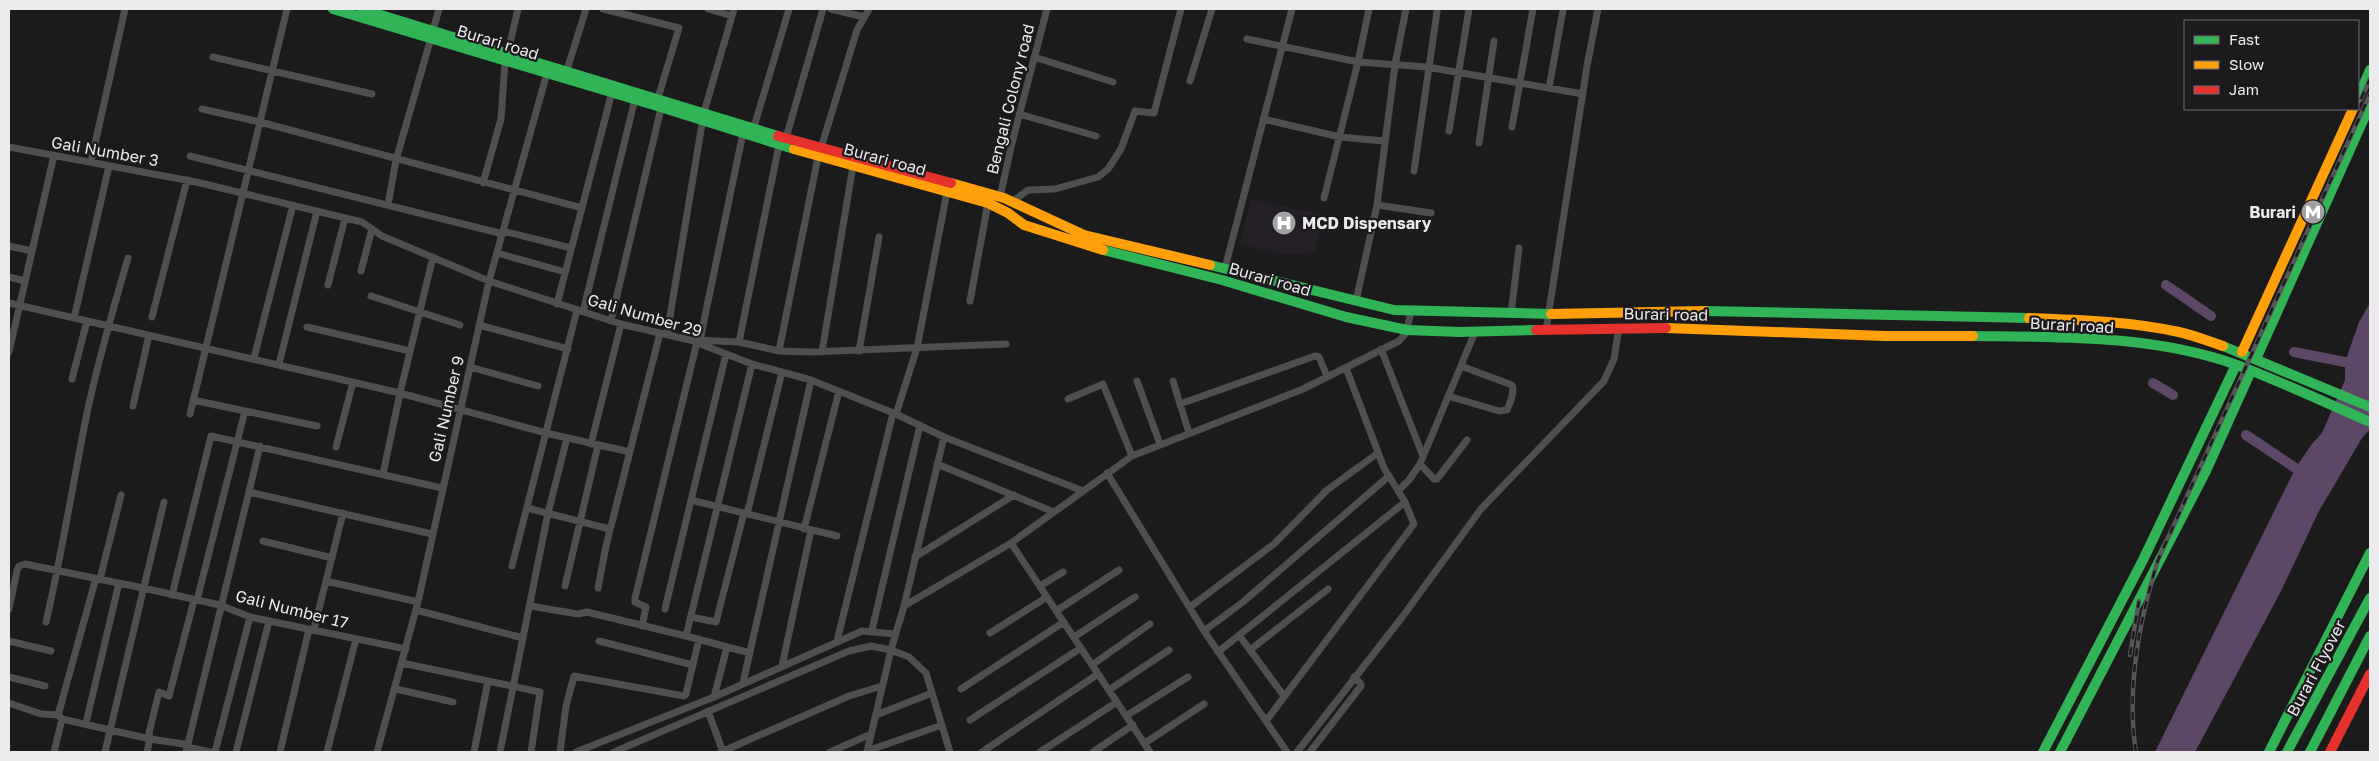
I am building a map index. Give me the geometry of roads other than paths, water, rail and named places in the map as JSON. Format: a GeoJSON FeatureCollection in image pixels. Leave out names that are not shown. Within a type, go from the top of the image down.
{"type":"FeatureCollection","features":[{"type":"Feature","properties":{"kind":"main road","name":"Burari road"},"geometry":{"type":"LineString","coordinates":[[333,9],[432,34],[507,56],[567,70],[659,103],[703,116],[754,127],[783,141]]}},
{"type":"Feature","properties":{"kind":"main road","name":"Burari road"},"geometry":{"type":"LineString","coordinates":[[361,9],[383,12],[432,34]]}},
{"type":"Feature","properties":{"kind":"main road","name":"Burari road"},"geometry":{"type":"LineString","coordinates":[[507,56],[547,73],[635,99],[659,103]]}},
{"type":"Feature","properties":{"kind":"main road"},"geometry":{"type":"LineString","coordinates":[[2359,96],[2370,70]]}},
{"type":"Feature","properties":{"kind":"main road"},"geometry":{"type":"LineString","coordinates":[[2256,359],[2370,105]]}},
{"type":"Feature","properties":{"kind":"main road"},"geometry":{"type":"LineString","coordinates":[[2242,352],[2353,110]]}},
{"type":"Feature","properties":{"kind":"main road","name":"Burari road"},"geometry":{"type":"LineString","coordinates":[[703,116],[742,133],[783,141],[1013,201],[1048,220],[1084,235],[1394,310],[1511,314],[1683,310],[2099,320],[2181,332],[2242,352],[2370,406]]}},
{"type":"Feature","properties":{"kind":"main road","name":"Burari road"},"geometry":{"type":"LineString","coordinates":[[820,152],[853,166],[988,203],[1024,224],[1073,242],[1222,280],[1346,317],[1408,330],[1475,332],[1619,327],[1885,336],[2076,338],[2162,346],[2251,370],[2370,422]]}},
{"type":"Feature","properties":{"kind":"main road"},"geometry":{"type":"LineString","coordinates":[[1276,296],[1279,282]]}},
{"type":"Feature","properties":{"kind":"main road"},"geometry":{"type":"LineString","coordinates":[[2044,752],[2130,587],[2201,444],[2236,365]]}},
{"type":"Feature","properties":{"kind":"main road"},"geometry":{"type":"LineString","coordinates":[[2060,752],[2202,480],[2251,370]]}},
{"type":"Feature","properties":{"kind":"main road"},"geometry":{"type":"LineString","coordinates":[[2270,752],[2370,552]]}},
{"type":"Feature","properties":{"kind":"main road","name":"Burari Flyover"},"geometry":{"type":"LineString","coordinates":[[2287,752],[2370,598]]}},
{"type":"Feature","properties":{"kind":"main road","name":"Burari Flyover"},"geometry":{"type":"LineString","coordinates":[[2310,752],[2370,636]]}},
{"type":"Feature","properties":{"kind":"main road"},"geometry":{"type":"LineString","coordinates":[[2330,752],[2370,674]]}},
{"type":"Feature","properties":{"kind":"street"},"geometry":{"type":"LineString","coordinates":[[91,162],[125,9]]}},
{"type":"Feature","properties":{"kind":"street"},"geometry":{"type":"LineString","coordinates":[[190,414],[287,9]]}},
{"type":"Feature","properties":{"kind":"street"},"geometry":{"type":"LineString","coordinates":[[388,205],[396,160],[439,9]]}},
{"type":"Feature","properties":{"kind":"street"},"geometry":{"type":"LineString","coordinates":[[483,183],[502,119],[507,56],[518,9]]}},
{"type":"Feature","properties":{"kind":"street"},"geometry":{"type":"LineString","coordinates":[[567,70],[586,9]]}},
{"type":"Feature","properties":{"kind":"street"},"geometry":{"type":"LineString","coordinates":[[602,9],[679,28],[659,103],[611,321]]}},
{"type":"Feature","properties":{"kind":"street"},"geometry":{"type":"LineString","coordinates":[[598,588],[610,529],[630,452],[664,334],[703,116],[733,12],[708,9]]}},
{"type":"Feature","properties":{"kind":"street"},"geometry":{"type":"LineString","coordinates":[[754,127],[789,9]]}},
{"type":"Feature","properties":{"kind":"street"},"geometry":{"type":"LineString","coordinates":[[739,342],[783,141],[823,9]]}},
{"type":"Feature","properties":{"kind":"street"},"geometry":{"type":"LineString","coordinates":[[831,9],[864,17]]}},
{"type":"Feature","properties":{"kind":"street"},"geometry":{"type":"LineString","coordinates":[[779,351],[820,152],[857,30],[869,9]]}},
{"type":"Feature","properties":{"kind":"street","name":"Bengali Colony road"},"geometry":{"type":"LineString","coordinates":[[1000,197],[1019,114],[1047,9]]}},
{"type":"Feature","properties":{"kind":"street"},"geometry":{"type":"LineString","coordinates":[[1013,201],[1028,190],[1056,189],[1086,182],[1098,177],[1108,169],[1127,137],[1135,111],[1154,113],[1181,9]]}},
{"type":"Feature","properties":{"kind":"street"},"geometry":{"type":"LineString","coordinates":[[1190,81],[1212,9]]}},
{"type":"Feature","properties":{"kind":"street"},"geometry":{"type":"LineString","coordinates":[[1225,268],[1292,9]]}},
{"type":"Feature","properties":{"kind":"street"},"geometry":{"type":"LineString","coordinates":[[1324,198],[1358,62],[1369,9]]}},
{"type":"Feature","properties":{"kind":"street"},"geometry":{"type":"LineString","coordinates":[[1356,301],[1377,205],[1395,65],[1406,9]]}},
{"type":"Feature","properties":{"kind":"street"},"geometry":{"type":"LineString","coordinates":[[1449,131],[1469,9]]}},
{"type":"Feature","properties":{"kind":"street"},"geometry":{"type":"LineString","coordinates":[[1512,127],[1533,9]]}},
{"type":"Feature","properties":{"kind":"street"},"geometry":{"type":"LineString","coordinates":[[1546,330],[1598,9]]}},
{"type":"Feature","properties":{"kind":"street"},"geometry":{"type":"LineString","coordinates":[[1550,88],[1563,10]]}},
{"type":"Feature","properties":{"kind":"street"},"geometry":{"type":"LineString","coordinates":[[1414,171],[1437,12]]}},
{"type":"Feature","properties":{"kind":"street"},"geometry":{"type":"LineString","coordinates":[[1247,39],[1283,48],[1358,62],[1428,67],[1583,94]]}},
{"type":"Feature","properties":{"kind":"street"},"geometry":{"type":"LineString","coordinates":[[1478,143],[1494,41]]}},
{"type":"Feature","properties":{"kind":"street"},"geometry":{"type":"LineString","coordinates":[[213,57],[372,94]]}},
{"type":"Feature","properties":{"kind":"street"},"geometry":{"type":"LineString","coordinates":[[1034,57],[1113,82]]}},
{"type":"Feature","properties":{"kind":"street","name":"Gali Number 9"},"geometry":{"type":"LineString","coordinates":[[377,752],[396,689],[417,606],[488,281],[547,73]]}},
{"type":"Feature","properties":{"kind":"street"},"geometry":{"type":"LineString","coordinates":[[557,304],[612,92]]}},
{"type":"Feature","properties":{"kind":"street"},"geometry":{"type":"LineString","coordinates":[[512,566],[635,99]]}},
{"type":"Feature","properties":{"kind":"street"},"geometry":{"type":"LineString","coordinates":[[202,109],[260,122],[514,192],[582,208]]}},
{"type":"Feature","properties":{"kind":"street"},"geometry":{"type":"LineString","coordinates":[[1019,114],[1096,136]]}},
{"type":"Feature","properties":{"kind":"street"},"geometry":{"type":"LineString","coordinates":[[1263,119],[1340,137],[1384,141]]}},
{"type":"Feature","properties":{"kind":"street"},"geometry":{"type":"LineString","coordinates":[[642,626],[646,607],[635,602],[635,598],[696,341],[742,133]]}},
{"type":"Feature","properties":{"kind":"street","name":"Gali Number 3"},"geometry":{"type":"LineString","coordinates":[[9,147],[196,182]]}},
{"type":"Feature","properties":{"kind":"street"},"geometry":{"type":"LineString","coordinates":[[9,352],[54,156]]}},
{"type":"Feature","properties":{"kind":"street"},"geometry":{"type":"LineString","coordinates":[[190,156],[572,248]]}},
{"type":"Feature","properties":{"kind":"street"},"geometry":{"type":"LineString","coordinates":[[74,318],[109,166]]}},
{"type":"Feature","properties":{"kind":"street"},"geometry":{"type":"LineString","coordinates":[[822,352],[853,166]]}},
{"type":"Feature","properties":{"kind":"street"},"geometry":{"type":"LineString","coordinates":[[152,317],[187,180]]}},
{"type":"Feature","properties":{"kind":"street","name":"Gali Number 29"},"geometry":{"type":"LineString","coordinates":[[196,182],[366,224],[382,236],[488,281],[621,324],[696,341],[752,364],[811,380],[894,413],[944,437],[1083,491]]}},
{"type":"Feature","properties":{"kind":"street"},"geometry":{"type":"LineString","coordinates":[[837,641],[894,413],[917,348],[948,192]]}},
{"type":"Feature","properties":{"kind":"street"},"geometry":{"type":"LineString","coordinates":[[970,301],[988,203]]}},
{"type":"Feature","properties":{"kind":"street"},"geometry":{"type":"LineString","coordinates":[[1377,205],[1431,213]]}},
{"type":"Feature","properties":{"kind":"street"},"geometry":{"type":"LineString","coordinates":[[254,358],[293,206]]}},
{"type":"Feature","properties":{"kind":"street"},"geometry":{"type":"LineString","coordinates":[[279,364],[316,212]]}},
{"type":"Feature","properties":{"kind":"street"},"geometry":{"type":"LineString","coordinates":[[328,285],[345,218]]}},
{"type":"Feature","properties":{"kind":"street"},"geometry":{"type":"LineString","coordinates":[[361,271],[372,228]]}},
{"type":"Feature","properties":{"kind":"street"},"geometry":{"type":"LineString","coordinates":[[859,351],[879,237]]}},
{"type":"Feature","properties":{"kind":"street"},"geometry":{"type":"LineString","coordinates":[[9,246],[32,251]]}},
{"type":"Feature","properties":{"kind":"street"},"geometry":{"type":"LineString","coordinates":[[1511,314],[1519,248]]}},
{"type":"Feature","properties":{"kind":"street"},"geometry":{"type":"LineString","coordinates":[[497,254],[565,272]]}},
{"type":"Feature","properties":{"kind":"street"},"geometry":{"type":"LineString","coordinates":[[46,622],[58,571],[87,413],[108,326],[128,258]]}},
{"type":"Feature","properties":{"kind":"street"},"geometry":{"type":"LineString","coordinates":[[383,474],[400,393],[433,258]]}},
{"type":"Feature","properties":{"kind":"street"},"geometry":{"type":"LineString","coordinates":[[9,277],[25,281]]}},
{"type":"Feature","properties":{"kind":"street"},"geometry":{"type":"LineString","coordinates":[[371,296],[460,325]]}},
{"type":"Feature","properties":{"kind":"street"},"geometry":{"type":"LineString","coordinates":[[9,303],[400,393],[546,433],[630,452]]}},
{"type":"Feature","properties":{"kind":"street"},"geometry":{"type":"LineString","coordinates":[[904,606],[1011,543],[1132,456],[1189,432],[1303,389],[1399,341],[1408,330],[1411,312]]}},
{"type":"Feature","properties":{"kind":"street"},"geometry":{"type":"LineString","coordinates":[[72,379],[87,321]]}},
{"type":"Feature","properties":{"kind":"street"},"geometry":{"type":"LineString","coordinates":[[565,586],[621,324]]}},
{"type":"Feature","properties":{"kind":"street"},"geometry":{"type":"LineString","coordinates":[[479,325],[568,349]]}},
{"type":"Feature","properties":{"kind":"street"},"geometry":{"type":"LineString","coordinates":[[307,327],[410,351]]}},
{"type":"Feature","properties":{"kind":"street"},"geometry":{"type":"LineString","coordinates":[[1297,752],[1357,680],[1481,508],[1604,381],[1614,359],[1619,327]]}},
{"type":"Feature","properties":{"kind":"street"},"geometry":{"type":"LineString","coordinates":[[1398,491],[1409,480],[1421,460],[1475,332]]}},
{"type":"Feature","properties":{"kind":"street"},"geometry":{"type":"LineString","coordinates":[[133,406],[149,334]]}},
{"type":"Feature","properties":{"kind":"street"},"geometry":{"type":"LineString","coordinates":[[696,341],[739,342],[779,351],[822,352],[1006,344]]}},
{"type":"Feature","properties":{"kind":"street"},"geometry":{"type":"LineString","coordinates":[[1381,349],[1421,460],[1434,479],[1437,479],[1467,440]]}},
{"type":"Feature","properties":{"kind":"street"},"geometry":{"type":"LineString","coordinates":[[664,609],[726,354]]}},
{"type":"Feature","properties":{"kind":"street"},"geometry":{"type":"LineString","coordinates":[[1180,404],[1315,356],[1320,357],[1327,376]]}},
{"type":"Feature","properties":{"kind":"street"},"geometry":{"type":"LineString","coordinates":[[686,636],[752,364]]}},
{"type":"Feature","properties":{"kind":"street"},"geometry":{"type":"LineString","coordinates":[[1448,396],[1499,411],[1507,410],[1509,406],[1513,391],[1512,385],[1461,366]]}},
{"type":"Feature","properties":{"kind":"street"},"geometry":{"type":"LineString","coordinates":[[470,367],[538,386]]}},
{"type":"Feature","properties":{"kind":"street"},"geometry":{"type":"LineString","coordinates":[[1266,721],[1413,526],[1414,520],[1378,453],[1346,368]]}},
{"type":"Feature","properties":{"kind":"street"},"geometry":{"type":"LineString","coordinates":[[691,617],[716,622],[782,372]]}},
{"type":"Feature","properties":{"kind":"street"},"geometry":{"type":"LineString","coordinates":[[743,683],[811,380]]}},
{"type":"Feature","properties":{"kind":"street"},"geometry":{"type":"LineString","coordinates":[[1138,381],[1160,444]]}},
{"type":"Feature","properties":{"kind":"street"},"geometry":{"type":"LineString","coordinates":[[1173,381],[1189,432]]}},
{"type":"Feature","properties":{"kind":"street"},"geometry":{"type":"LineString","coordinates":[[336,447],[353,382]]}},
{"type":"Feature","properties":{"kind":"street"},"geometry":{"type":"LineString","coordinates":[[1068,399],[1103,384],[1132,456]]}},
{"type":"Feature","properties":{"kind":"street"},"geometry":{"type":"LineString","coordinates":[[782,666],[808,530],[839,391]]}},
{"type":"Feature","properties":{"kind":"street"},"geometry":{"type":"LineString","coordinates":[[193,400],[317,426]]}},
{"type":"Feature","properties":{"kind":"street"},"geometry":{"type":"LineString","coordinates":[[147,752],[150,739],[149,733],[159,692],[169,696],[245,411]]}},
{"type":"Feature","properties":{"kind":"street"},"geometry":{"type":"LineString","coordinates":[[872,630],[920,425]]}},
{"type":"Feature","properties":{"kind":"street"},"geometry":{"type":"LineString","coordinates":[[172,595],[211,436],[442,488]]}},
{"type":"Feature","properties":{"kind":"street"},"geometry":{"type":"LineString","coordinates":[[867,752],[944,437]]}},
{"type":"Feature","properties":{"kind":"street"},"geometry":{"type":"LineString","coordinates":[[500,752],[548,513],[567,438]]}},
{"type":"Feature","properties":{"kind":"street"},"geometry":{"type":"LineString","coordinates":[[186,750],[260,446]]}},
{"type":"Feature","properties":{"kind":"street"},"geometry":{"type":"LineString","coordinates":[[1190,607],[1275,543],[1327,490],[1378,453]]}},
{"type":"Feature","properties":{"kind":"street"},"geometry":{"type":"LineString","coordinates":[[937,464],[1054,512]]}},
{"type":"Feature","properties":{"kind":"street"},"geometry":{"type":"LineString","coordinates":[[1107,473],[1204,631],[1287,752]]}},
{"type":"Feature","properties":{"kind":"street"},"geometry":{"type":"LineString","coordinates":[[1204,631],[1242,602],[1389,476]]}},
{"type":"Feature","properties":{"kind":"street"},"geometry":{"type":"LineString","coordinates":[[249,492],[432,534]]}},
{"type":"Feature","properties":{"kind":"street"},"geometry":{"type":"LineString","coordinates":[[54,752],[60,717],[121,495]]}},
{"type":"Feature","properties":{"kind":"street"},"geometry":{"type":"LineString","coordinates":[[915,558],[1014,495]]}},
{"type":"Feature","properties":{"kind":"street"},"geometry":{"type":"LineString","coordinates":[[691,500],[837,536]]}},
{"type":"Feature","properties":{"kind":"street"},"geometry":{"type":"LineString","coordinates":[[104,752],[164,502]]}},
{"type":"Feature","properties":{"kind":"street"},"geometry":{"type":"LineString","coordinates":[[1218,652],[1405,502]]}},
{"type":"Feature","properties":{"kind":"street"},"geometry":{"type":"LineString","coordinates":[[527,508],[610,529]]}},
{"type":"Feature","properties":{"kind":"street"},"geometry":{"type":"LineString","coordinates":[[280,752],[343,513]]}},
{"type":"Feature","properties":{"kind":"street"},"geometry":{"type":"LineString","coordinates":[[263,542],[332,558]]}},
{"type":"Feature","properties":{"kind":"street"},"geometry":{"type":"LineString","coordinates":[[1011,543],[1150,752]]}},
{"type":"Feature","properties":{"kind":"street","name":"Gali Number 17"},"geometry":{"type":"LineString","coordinates":[[9,609],[19,566],[26,564],[195,600],[220,606],[250,617],[406,649]]}},
{"type":"Feature","properties":{"kind":"street"},"geometry":{"type":"LineString","coordinates":[[1056,611],[1118,570]]}},
{"type":"Feature","properties":{"kind":"street"},"geometry":{"type":"LineString","coordinates":[[1040,586],[1063,572]]}},
{"type":"Feature","properties":{"kind":"street"},"geometry":{"type":"LineString","coordinates":[[326,581],[523,638]]}},
{"type":"Feature","properties":{"kind":"street"},"geometry":{"type":"LineString","coordinates":[[86,723],[119,583]]}},
{"type":"Feature","properties":{"kind":"street"},"geometry":{"type":"LineString","coordinates":[[1250,650],[1328,589]]}},
{"type":"Feature","properties":{"kind":"street"},"geometry":{"type":"LineString","coordinates":[[990,633],[1047,597]]}},
{"type":"Feature","properties":{"kind":"street"},"geometry":{"type":"LineString","coordinates":[[1074,637],[1135,597]]}},
{"type":"Feature","properties":{"kind":"street"},"geometry":{"type":"LineString","coordinates":[[530,606],[578,614],[587,612],[750,653]]}},
{"type":"Feature","properties":{"kind":"street"},"geometry":{"type":"LineString","coordinates":[[216,752],[250,617]]}},
{"type":"Feature","properties":{"kind":"street"},"geometry":{"type":"LineString","coordinates":[[236,752],[269,620]]}},
{"type":"Feature","properties":{"kind":"street"},"geometry":{"type":"LineString","coordinates":[[961,689],[1064,622]]}},
{"type":"Feature","properties":{"kind":"street"},"geometry":{"type":"LineString","coordinates":[[1092,665],[1150,624]]}},
{"type":"Feature","properties":{"kind":"street"},"geometry":{"type":"LineString","coordinates":[[576,752],[714,697],[837,641],[862,631],[872,630],[893,642],[922,667],[926,673],[949,752]]}},
{"type":"Feature","properties":{"kind":"street"},"geometry":{"type":"LineString","coordinates":[[1239,635],[1284,696]]}},
{"type":"Feature","properties":{"kind":"street"},"geometry":{"type":"LineString","coordinates":[[327,752],[356,639]]}},
{"type":"Feature","properties":{"kind":"street"},"geometry":{"type":"LineString","coordinates":[[560,752],[566,706],[574,676],[684,696],[699,639]]}},
{"type":"Feature","properties":{"kind":"street"},"geometry":{"type":"LineString","coordinates":[[9,641],[51,652]]}},
{"type":"Feature","properties":{"kind":"street"},"geometry":{"type":"LineString","coordinates":[[599,642],[693,665]]}},
{"type":"Feature","properties":{"kind":"street"},"geometry":{"type":"LineString","coordinates":[[614,752],[849,651],[893,642]]}},
{"type":"Feature","properties":{"kind":"street"},"geometry":{"type":"LineString","coordinates":[[714,697],[727,647]]}},
{"type":"Feature","properties":{"kind":"street"},"geometry":{"type":"LineString","coordinates":[[970,720],[1081,648]]}},
{"type":"Feature","properties":{"kind":"street"},"geometry":{"type":"LineString","coordinates":[[1109,690],[1169,650]]}},
{"type":"Feature","properties":{"kind":"street"},"geometry":{"type":"LineString","coordinates":[[402,663],[541,693],[531,752]]}},
{"type":"Feature","properties":{"kind":"street"},"geometry":{"type":"LineString","coordinates":[[982,752],[1098,674]]}},
{"type":"Feature","properties":{"kind":"street"},"geometry":{"type":"LineString","coordinates":[[9,677],[45,686]]}},
{"type":"Feature","properties":{"kind":"street"},"geometry":{"type":"LineString","coordinates":[[1126,716],[1188,677]]}},
{"type":"Feature","properties":{"kind":"street"},"geometry":{"type":"LineString","coordinates":[[1310,752],[1360,686],[1357,680]]}},
{"type":"Feature","properties":{"kind":"street"},"geometry":{"type":"LineString","coordinates":[[474,752],[488,681]]}},
{"type":"Feature","properties":{"kind":"street"},"geometry":{"type":"LineString","coordinates":[[708,711],[723,752],[849,696],[882,686]]}},
{"type":"Feature","properties":{"kind":"street"},"geometry":{"type":"LineString","coordinates":[[396,689],[453,702]]}},
{"type":"Feature","properties":{"kind":"street"},"geometry":{"type":"LineString","coordinates":[[876,715],[932,693]]}},
{"type":"Feature","properties":{"kind":"street"},"geometry":{"type":"LineString","coordinates":[[9,702],[41,714],[150,739],[184,744],[186,750]]}},
{"type":"Feature","properties":{"kind":"street"},"geometry":{"type":"LineString","coordinates":[[1040,752],[1117,702]]}},
{"type":"Feature","properties":{"kind":"street"},"geometry":{"type":"LineString","coordinates":[[1145,743],[1204,704]]}},
{"type":"Feature","properties":{"kind":"street"},"geometry":{"type":"LineString","coordinates":[[867,752],[942,725]]}},
{"type":"Feature","properties":{"kind":"street"},"geometry":{"type":"LineString","coordinates":[[1093,752],[1133,725]]}},
{"type":"Feature","properties":{"kind":"street"},"geometry":{"type":"LineString","coordinates":[[830,752],[871,734]]}},
{"type":"Feature","properties":{"kind":"street"},"geometry":{"type":"LineString","coordinates":[[186,750],[210,752]]}},
{"type":"Feature","properties":{"kind":"waterway"},"geometry":{"type":"LineString","coordinates":[[2166,285],[2211,316]]}},
{"type":"Feature","properties":{"kind":"waterway"},"geometry":{"type":"LineString","coordinates":[[2294,352],[2345,362],[2370,370]]}},
{"type":"Feature","properties":{"kind":"waterway"},"geometry":{"type":"LineString","coordinates":[[2153,383],[2173,395]]}},
{"type":"Feature","properties":{"kind":"waterway"},"geometry":{"type":"LineString","coordinates":[[2246,435],[2306,475]]}},
{"type":"Feature","properties":{"kind":"railway"},"geometry":{"type":"LineString","coordinates":[[2361,99],[2370,79]]}},
{"type":"Feature","properties":{"kind":"railway"},"geometry":{"type":"LineString","coordinates":[[2136,752],[2133,728],[2136,655],[2145,607],[2158,560],[2370,94]]}},
{"type":"Feature","properties":{"kind":"railway"},"geometry":{"type":"LineString","coordinates":[[2130,655],[2139,601]]}},
{"type":"Feature","properties":{"kind":"place","name":"Burari"},"geometry":{"type":"Point","coordinates":[2313,212]}},
{"type":"Feature","properties":{"kind":"place","name":"MCD Dispensary"},"geometry":{"type":"Point","coordinates":[1284,223]}}]}
